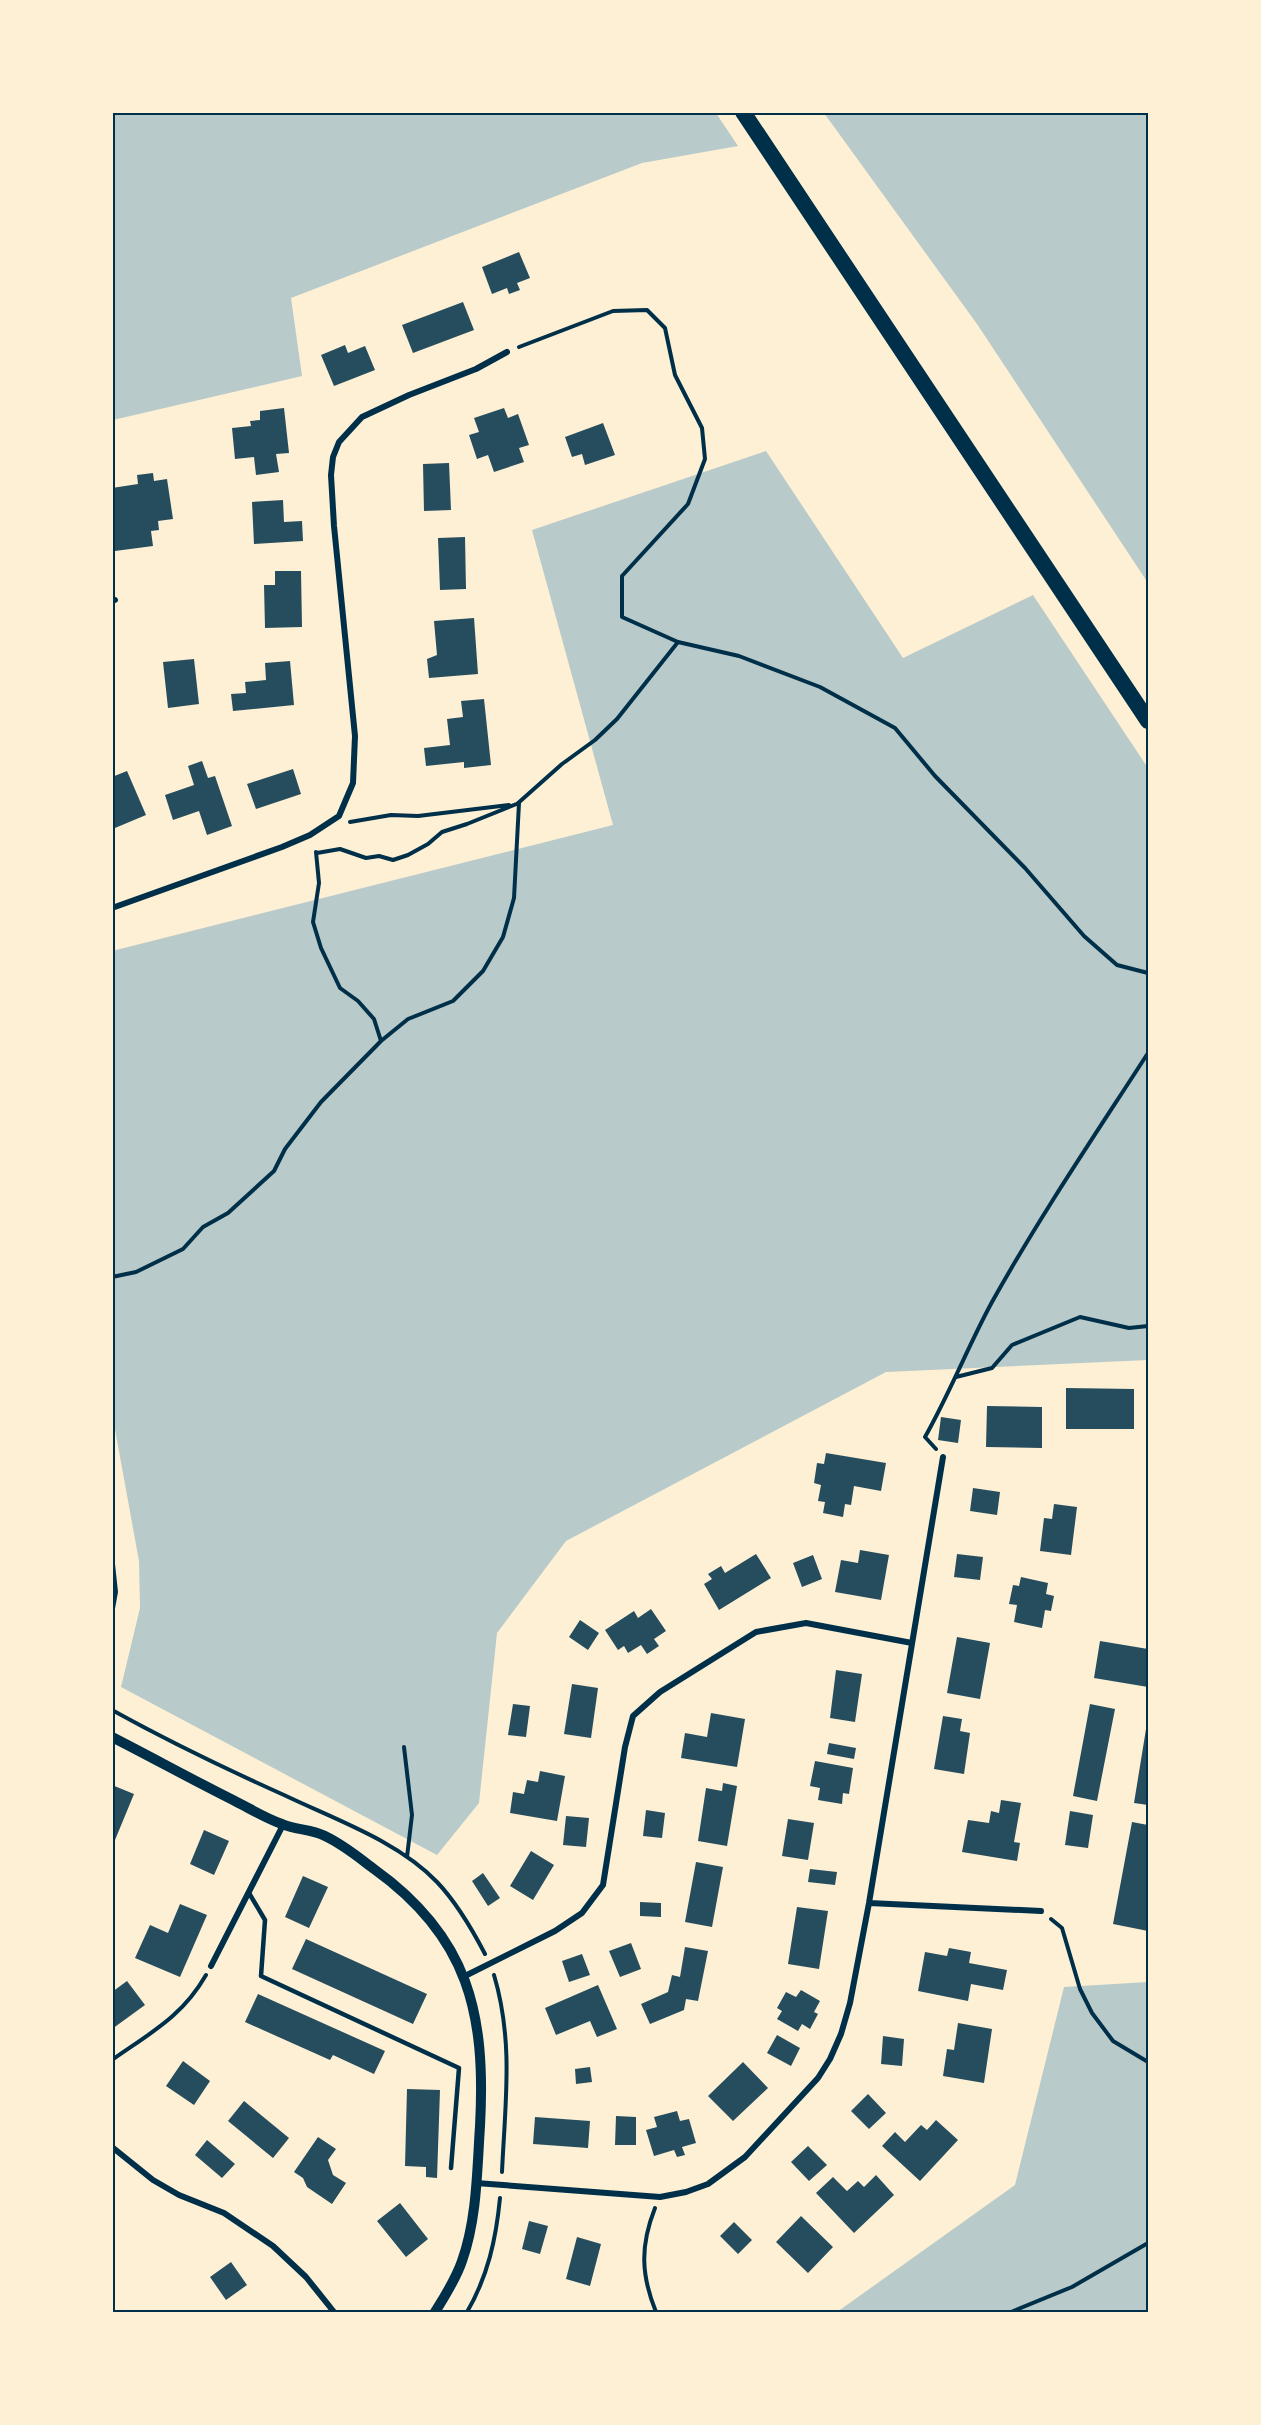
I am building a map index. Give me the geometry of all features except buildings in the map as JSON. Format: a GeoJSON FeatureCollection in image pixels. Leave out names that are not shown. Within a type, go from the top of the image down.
{"type":"FeatureCollection","features":[{"type":"Feature","properties":{"kind":"highway"},"geometry":{"type":"LineString","coordinates":[[743,112],[1149,721]]}},
{"type":"Feature","properties":{"kind":"street"},"geometry":{"type":"LineString","coordinates":[[112,908],[310,835],[339,816],[353,783],[355,736],[334,526],[331,475],[333,457],[339,442],[362,417],[409,395],[476,369],[507,352]]}},
{"type":"Feature","properties":{"kind":"street"},"geometry":{"type":"LineString","coordinates":[[476,2183],[660,2197],[686,2192],[701,2187],[745,2157],[818,2078],[830,2059],[841,2034],[850,2003],[869,1903],[942,1457]]}},
{"type":"Feature","properties":{"kind":"street"},"geometry":{"type":"LineString","coordinates":[[463,1977],[555,1931],[582,1913],[603,1885],[625,1748],[633,1716],[660,1692],[756,1632],[806,1623],[912,1643]]}},
{"type":"Feature","properties":{"kind":"street"},"geometry":{"type":"LineString","coordinates":[[112,1737],[283,1825],[323,1834],[350,1850],[407,1894],[421,1907],[442,1935],[463,1977],[478,2032],[482,2087],[473,2216],[462,2261],[448,2292],[435,2313]]}},
{"type":"Feature","properties":{"kind":"street"},"geometry":{"type":"LineString","coordinates":[[211,1966],[283,1825]]}},
{"type":"Feature","properties":{"kind":"street"},"geometry":{"type":"LineString","coordinates":[[869,1903],[1041,1911]]}},
{"type":"Feature","properties":{"kind":"street"},"geometry":{"type":"LineString","coordinates":[[112,2147],[153,2180],[178,2195],[224,2213],[273,2246],[306,2277],[334,2313]]}},
{"type":"Feature","properties":{"kind":"lane"},"geometry":{"type":"LineString","coordinates":[[249,1893],[265,1920],[261,1976],[459,2068],[451,2168]]}},
{"type":"Feature","properties":{"kind":"path"},"geometry":{"type":"LineString","coordinates":[[507,352],[613,311],[647,310],[665,328],[675,375],[702,428],[705,459],[688,504],[622,576],[622,617],[678,642],[739,656],[820,687],[895,728],[935,776],[1025,868],[1084,936],[1117,965],[1149,973]]}},
{"type":"Feature","properties":{"kind":"path"},"geometry":{"type":"LineString","coordinates":[[317,853],[340,849],[366,858],[379,856],[393,860],[428,844],[442,832],[519,803],[617,719],[678,642]]}},
{"type":"Feature","properties":{"kind":"path"},"geometry":{"type":"LineString","coordinates":[[335,818],[348,822],[391,815],[418,816],[519,803]]}},
{"type":"Feature","properties":{"kind":"path"},"geometry":{"type":"LineString","coordinates":[[112,1277],[136,1272],[183,1249],[203,1227],[228,1213],[274,1171],[285,1149],[321,1102],[381,1041],[408,1019],[453,1000],[483,971],[503,937],[514,898],[519,803]]}},
{"type":"Feature","properties":{"kind":"path"},"geometry":{"type":"LineString","coordinates":[[310,835],[317,853],[319,883],[313,922],[321,948],[340,988],[358,1001],[374,1019],[381,1041]]}},
{"type":"Feature","properties":{"kind":"path"},"geometry":{"type":"LineString","coordinates":[[942,1457],[925,1437],[992,1303],[1079,1160],[1149,1053]]}},
{"type":"Feature","properties":{"kind":"path"},"geometry":{"type":"LineString","coordinates":[[956,1377],[992,1368],[1012,1346],[1080,1317],[1129,1329],[1149,1326]]}},
{"type":"Feature","properties":{"kind":"path"},"geometry":{"type":"LineString","coordinates":[[112,1555],[116,1592],[112,1614]]}},
{"type":"Feature","properties":{"kind":"path"},"geometry":{"type":"LineString","coordinates":[[112,1710],[255,1782],[331,1815],[407,1857],[437,1882],[459,1909],[490,1963],[502,2002],[507,2037],[508,2077],[497,2231],[490,2263],[467,2313]]}},
{"type":"Feature","properties":{"kind":"path"},"geometry":{"type":"LineString","coordinates":[[404,1747],[412,1815],[407,1857]]}},
{"type":"Feature","properties":{"kind":"path"},"geometry":{"type":"LineString","coordinates":[[1041,1911],[1062,1928],[1080,1989],[1092,2013],[1113,2041],[1149,2062]]}},
{"type":"Feature","properties":{"kind":"path"},"geometry":{"type":"LineString","coordinates":[[112,2060],[173,2018],[189,2001],[211,1966]]}},
{"type":"Feature","properties":{"kind":"path"},"geometry":{"type":"LineString","coordinates":[[656,2313],[646,2288],[643,2259],[647,2229],[660,2197]]}},
{"type":"Feature","properties":{"kind":"path"},"geometry":{"type":"LineString","coordinates":[[1011,2313],[1072,2288],[1149,2243]]}},
{"type":"Feature","properties":{"kind":"shaded area"},"geometry":{"type":"Polygon","coordinates":[[[112,113],[716,113],[738,146],[642,163],[291,298],[302,376],[113,420],[112,113]]]}},
{"type":"Feature","properties":{"kind":"shaded area"},"geometry":{"type":"Polygon","coordinates":[[[824,113],[1148,113],[1148,583],[977,324],[824,113]]]}},
{"type":"Feature","properties":{"kind":"shaded area"},"geometry":{"type":"Polygon","coordinates":[[[766,451],[903,658],[1033,595],[1148,768],[1148,1360],[886,1372],[566,1541],[497,1633],[479,1803],[437,1855],[121,1687],[140,1608],[139,1561],[112,1413],[112,951],[613,825],[532,530],[766,451]]]}},
{"type":"Feature","properties":{"kind":"shaded area"},"geometry":{"type":"Polygon","coordinates":[[[1148,1982],[1148,2312],[837,2312],[1015,2185],[1064,1987],[1148,1982]]]}}]}
